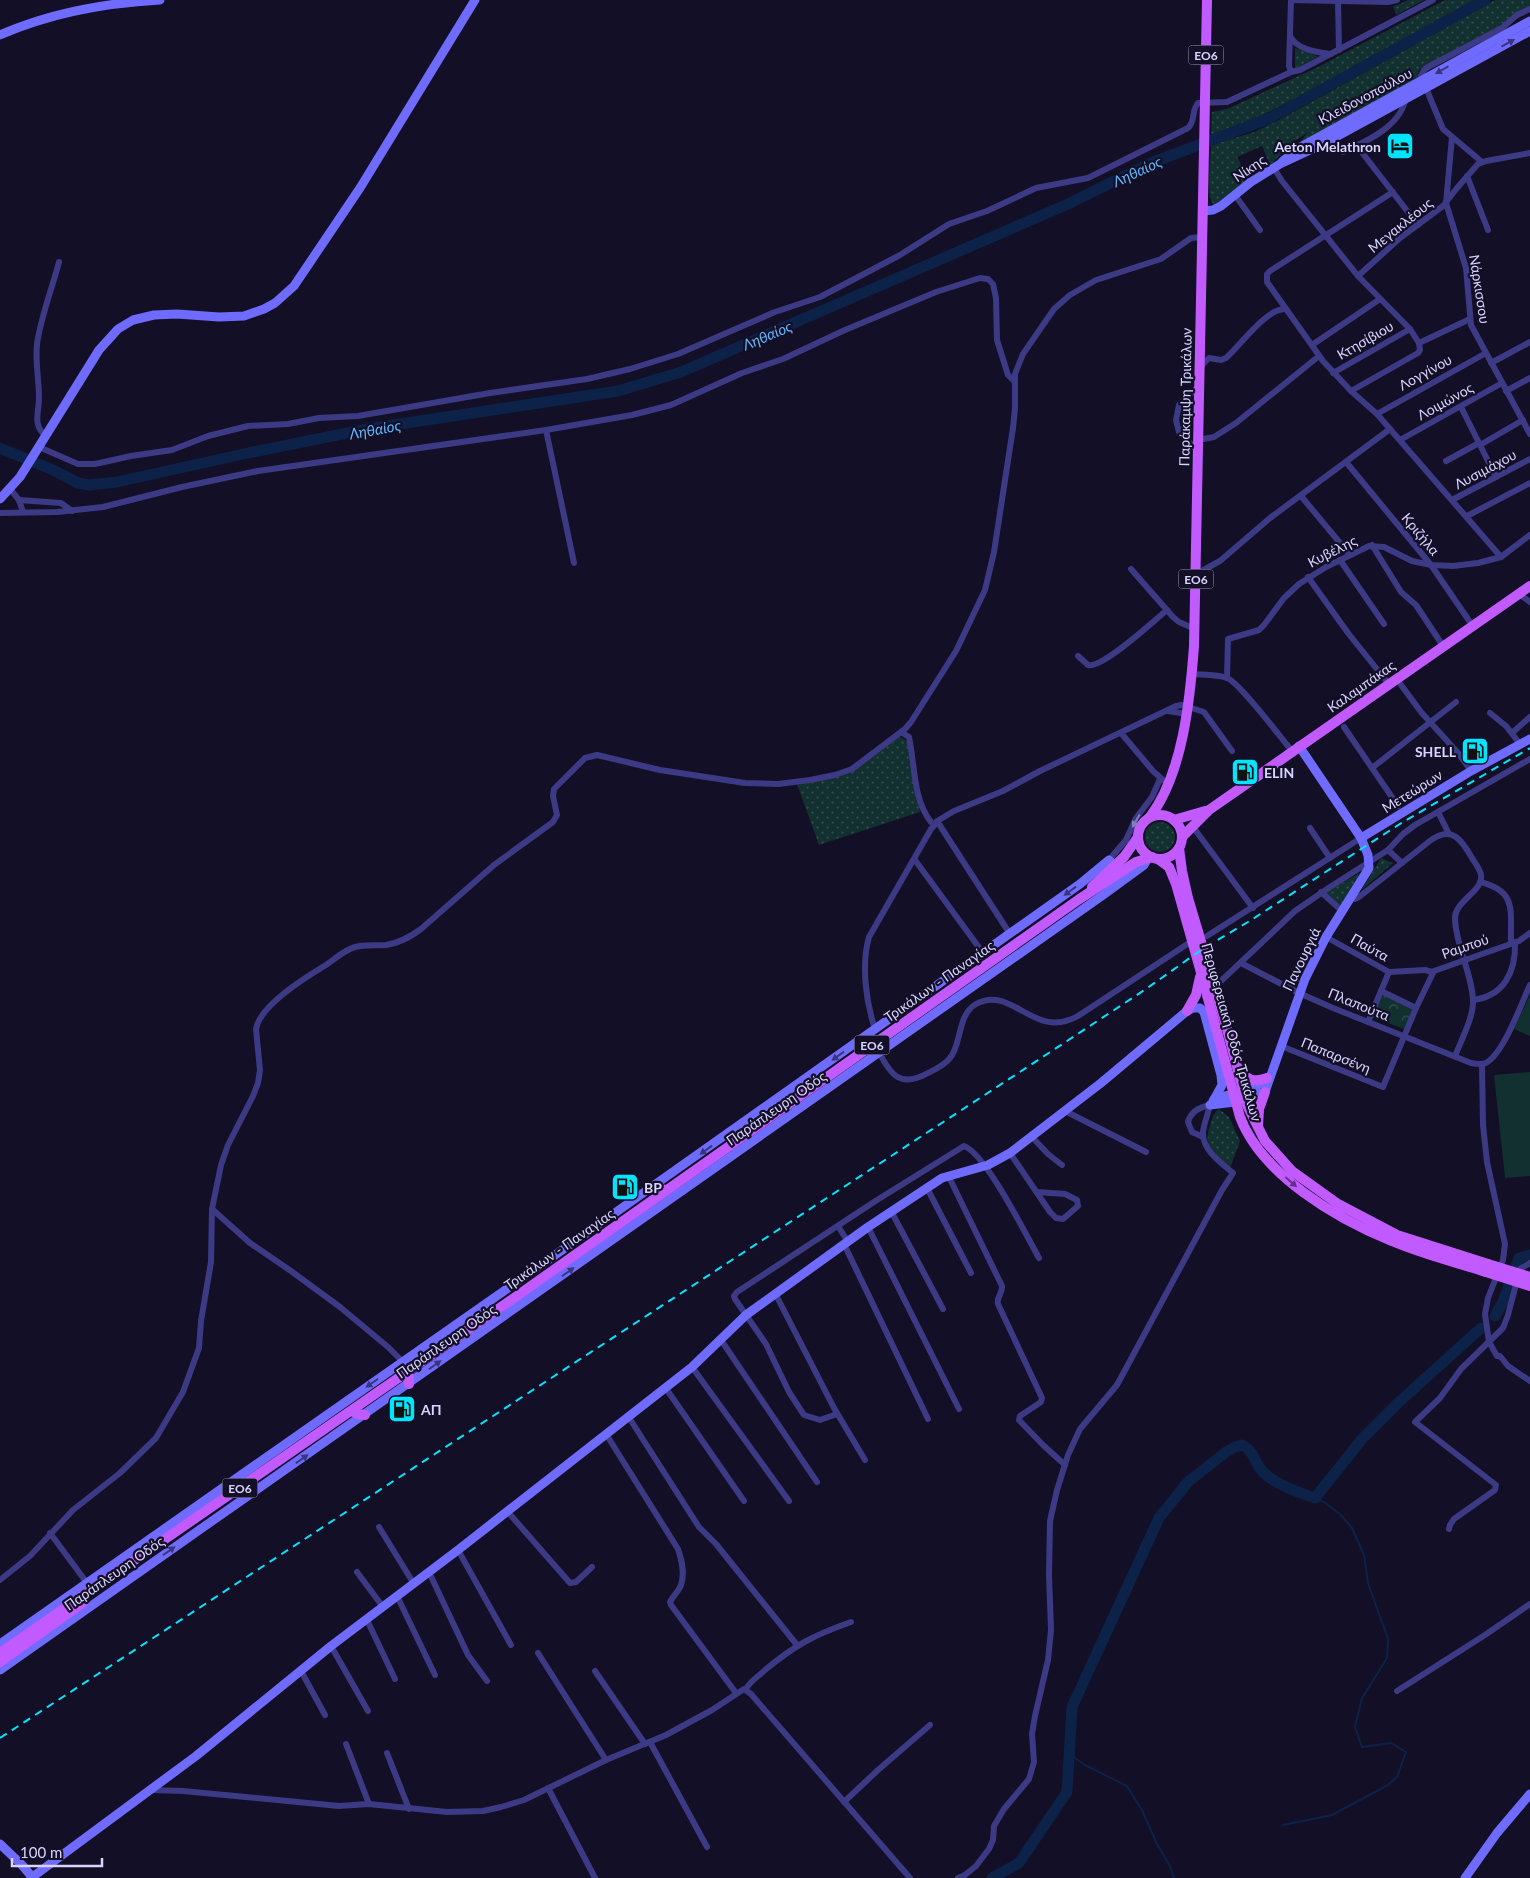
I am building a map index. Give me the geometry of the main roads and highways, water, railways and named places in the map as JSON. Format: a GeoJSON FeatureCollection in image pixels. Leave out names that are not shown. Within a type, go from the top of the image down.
{"type":"FeatureCollection","features":[{"type":"Feature","properties":{"kind":"main road","name":"Παράκαμψη Τρικάλων"},"geometry":{"type":"LineString","coordinates":[[1150,817],[1180,746],[1192,674],[1195,629],[1207,0]]}},
{"type":"Feature","properties":{"kind":"main road","name":"Καλαμπάκας"},"geometry":{"type":"LineString","coordinates":[[1182,837],[1209,810],[1295,748],[1530,586]]}},
{"type":"Feature","properties":{"kind":"main road","name":"Παράκαμψη Τρικάλων"},"geometry":{"type":"LineString","coordinates":[[1165,784],[1167,810],[1172,818]]}},
{"type":"Feature","properties":{"kind":"main road","name":"Καλαμπάκας"},"geometry":{"type":"LineString","coordinates":[[1172,818],[1209,810]]}},
{"type":"Feature","properties":{"kind":"main road"},"geometry":{"type":"LineString","coordinates":[[1150,817],[1161,815],[1172,818]]}},
{"type":"Feature","properties":{"kind":"main road","name":"ΕΟ6"},"geometry":{"type":"LineString","coordinates":[[1138,837],[1141,826],[1150,817]]}},
{"type":"Feature","properties":{"kind":"main road","name":"ΕΟ6"},"geometry":{"type":"LineString","coordinates":[[1172,818],[1180,827],[1182,837]]}},
{"type":"Feature","properties":{"kind":"main road"},"geometry":{"type":"LineString","coordinates":[[1138,837],[1142,849],[1153,858]]}},
{"type":"Feature","properties":{"kind":"main road","name":"Τρικάλων - Παναγίας"},"geometry":{"type":"LineString","coordinates":[[1078,900],[1112,863],[1132,847],[1138,837]]}},
{"type":"Feature","properties":{"kind":"main road"},"geometry":{"type":"LineString","coordinates":[[1179,848],[1182,837]]}},
{"type":"Feature","properties":{"kind":"main road","name":"ΕΟ6"},"geometry":{"type":"LineString","coordinates":[[1153,858],[1170,856],[1179,848]]}},
{"type":"Feature","properties":{"kind":"main road","name":"Περιφερειακή Οδός Τρικάλων"},"geometry":{"type":"LineString","coordinates":[[1179,848],[1188,898],[1237,1068],[1237,1100],[1274,1152],[1292,1171],[1338,1204],[1397,1235],[1530,1286]]}},
{"type":"Feature","properties":{"kind":"main road","name":"Τρικάλων - Παναγίας"},"geometry":{"type":"LineString","coordinates":[[0,1653],[352,1410],[406,1367],[611,1229],[1078,900],[1136,862],[1153,858]]}},
{"type":"Feature","properties":{"kind":"main road","name":"Περιφερειακή Οδός Τρικάλων"},"geometry":{"type":"LineString","coordinates":[[1153,858],[1169,867],[1172,874],[1244,1129],[1256,1147],[1289,1181],[1309,1197],[1383,1238],[1410,1248],[1530,1277]]}},
{"type":"Feature","properties":{"kind":"main road"},"geometry":{"type":"LineString","coordinates":[[1187,1011],[1198,990],[1200,968]]}},
{"type":"Feature","properties":{"kind":"main road"},"geometry":{"type":"LineString","coordinates":[[1237,1068],[1250,1081],[1258,1081],[1269,1077]]}},
{"type":"Feature","properties":{"kind":"main road"},"geometry":{"type":"LineString","coordinates":[[1258,1127],[1259,1109],[1264,1092]]}},
{"type":"Feature","properties":{"kind":"main road"},"geometry":{"type":"LineString","coordinates":[[653,1188],[666,1190]]}},
{"type":"Feature","properties":{"kind":"main road"},"geometry":{"type":"LineString","coordinates":[[611,1218],[611,1229]]}},
{"type":"Feature","properties":{"kind":"main road"},"geometry":{"type":"LineString","coordinates":[[406,1367],[408,1384]]}},
{"type":"Feature","properties":{"kind":"main road"},"geometry":{"type":"LineString","coordinates":[[352,1410],[364,1415]]}},
{"type":"Feature","properties":{"kind":"main road","name":"Τρικάλων - Παναγίας"},"geometry":{"type":"LineString","coordinates":[[0,1662],[72,1611],[128,1566]]}},
{"type":"Feature","properties":{"kind":"waterway","name":"Ληθαίος"},"geometry":{"type":"LineString","coordinates":[[0,448],[53,470],[78,483],[90,485],[117,482],[367,429],[618,391],[681,372],[1068,204],[1151,163],[1270,118],[1485,0]]}},
{"type":"Feature","properties":{"kind":"waterway"},"geometry":{"type":"LineString","coordinates":[[1495,1316],[1503,1302],[1519,1258],[1530,1255]]}},
{"type":"Feature","properties":{"kind":"waterway"},"geometry":{"type":"LineString","coordinates":[[992,1878],[1019,1863],[1067,1792],[1072,1707],[1159,1518],[1188,1482],[1226,1452],[1242,1445],[1252,1453],[1260,1468],[1268,1477],[1288,1488],[1315,1498],[1362,1439],[1398,1403],[1481,1328]]}},
{"type":"Feature","properties":{"kind":"waterway"},"geometry":{"type":"LineString","coordinates":[[1283,1825],[1332,1815],[1388,1785],[1397,1777],[1406,1752],[1391,1743],[1362,1747],[1355,1727],[1362,1698],[1387,1658],[1388,1639],[1368,1583],[1364,1555],[1352,1528],[1341,1515],[1324,1502],[1315,1498]]}},
{"type":"Feature","properties":{"kind":"waterway"},"geometry":{"type":"LineString","coordinates":[[1069,1754],[1085,1765],[1127,1786],[1142,1810],[1174,1878]]}},
{"type":"Feature","properties":{"kind":"railway"},"geometry":{"type":"LineString","coordinates":[[0,1738],[1029,1066],[1146,989],[1204,948],[1248,922],[1403,822],[1530,748]]}},
{"type":"Feature","properties":{"kind":"place","name":"Aeton Melathron"},"geometry":{"type":"Point","coordinates":[1400,146]}},
{"type":"Feature","properties":{"kind":"place","name":"SHELL"},"geometry":{"type":"Point","coordinates":[1475,751]}},
{"type":"Feature","properties":{"kind":"place","name":"ELIN"},"geometry":{"type":"Point","coordinates":[1245,772]}},
{"type":"Feature","properties":{"kind":"place","name":"BP"},"geometry":{"type":"Point","coordinates":[625,1187]}},
{"type":"Feature","properties":{"kind":"place","name":"ΑΠ"},"geometry":{"type":"Point","coordinates":[402,1409]}}]}
